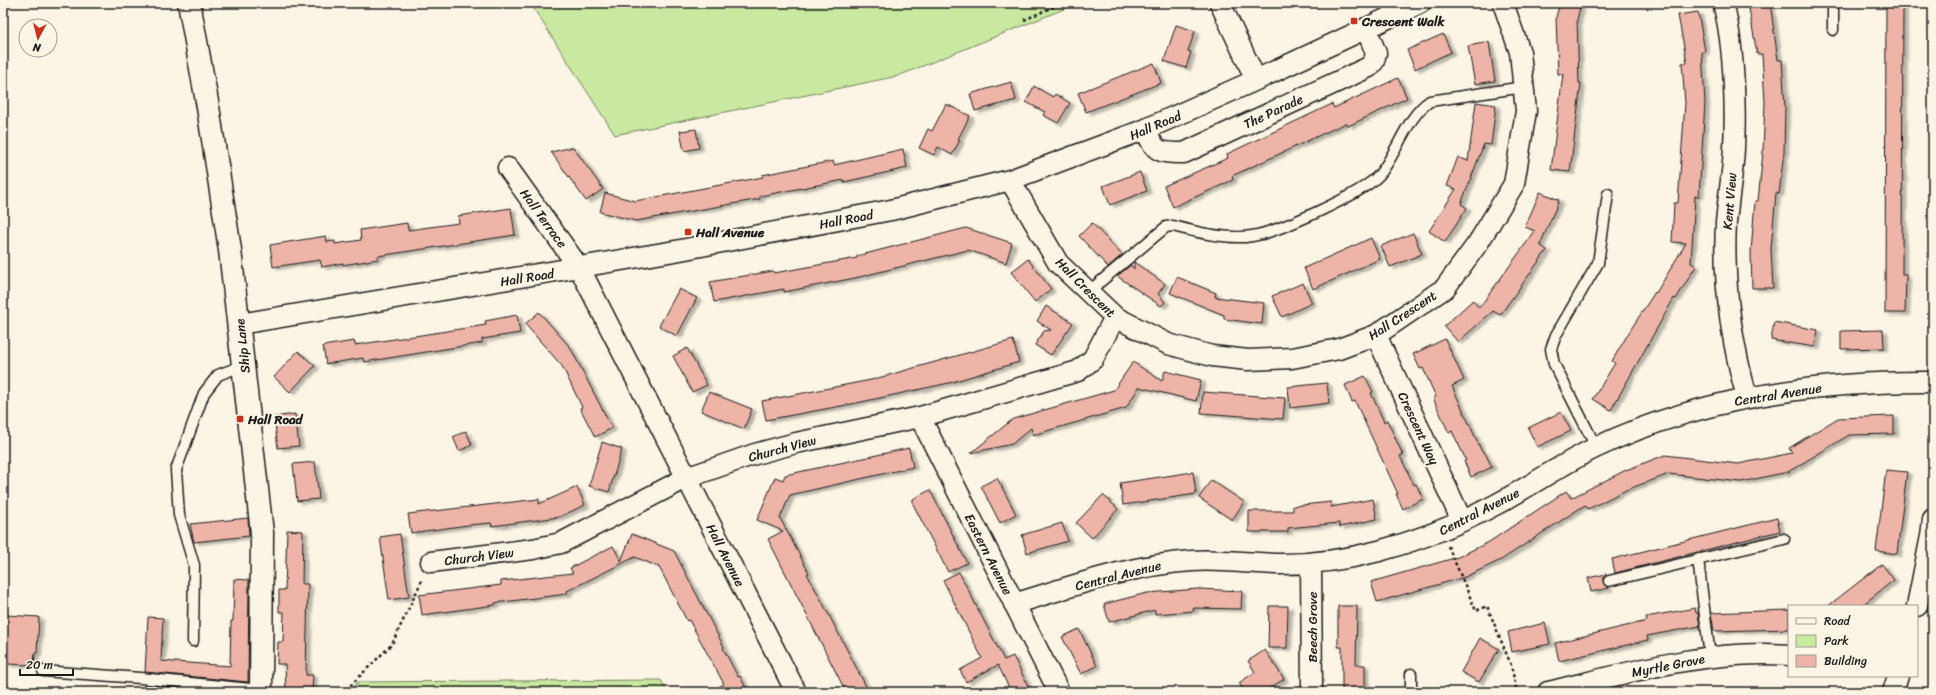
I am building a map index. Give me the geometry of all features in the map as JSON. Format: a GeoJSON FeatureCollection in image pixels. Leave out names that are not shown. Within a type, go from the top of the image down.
{"type":"FeatureCollection","features":[{"type":"Feature","properties":{"kind":"street","name":"Ship Lane"},"geometry":{"type":"LineString","coordinates":[[189,3],[208,107],[230,250],[262,533],[261,691]]}},
{"type":"Feature","properties":{"kind":"street"},"geometry":{"type":"LineString","coordinates":[[1220,3],[1256,80]]}},
{"type":"Feature","properties":{"kind":"street","name":"Hall Road"},"geometry":{"type":"LineString","coordinates":[[239,324],[580,268],[891,210],[1010,180],[1146,129],[1256,80],[1420,3]]}},
{"type":"Feature","properties":{"kind":"street","name":"Hall Crescent"},"geometry":{"type":"LineString","coordinates":[[1010,180],[1058,263],[1115,317],[1168,344],[1212,356],[1248,360],[1298,357],[1339,349],[1376,335],[1445,288],[1478,243],[1514,184],[1526,111],[1520,52],[1504,3]]}},
{"type":"Feature","properties":{"kind":"street","name":"Kent View"},"geometry":{"type":"LineString","coordinates":[[1723,3],[1730,49],[1735,111],[1734,149],[1726,223],[1726,266],[1731,329],[1747,397]]}},
{"type":"Feature","properties":{"kind":"street","name":"The Parade"},"geometry":{"type":"LineString","coordinates":[[1146,129],[1151,144],[1159,151],[1184,153],[1369,67],[1374,61],[1376,53],[1366,28]]}},
{"type":"Feature","properties":{"kind":"street","name":"Hall Terrace"},"geometry":{"type":"LineString","coordinates":[[508,168],[580,268]]}},
{"type":"Feature","properties":{"kind":"street","name":"Hall Avenue"},"geometry":{"type":"LineString","coordinates":[[580,268],[796,692]]}},
{"type":"Feature","properties":{"kind":"street","name":"Church View"},"geometry":{"type":"LineString","coordinates":[[431,562],[533,549],[561,543],[686,478],[755,454],[796,443],[920,417],[1078,371],[1093,359],[1115,317]]}},
{"type":"Feature","properties":{"kind":"street","name":"Crescent Way"},"geometry":{"type":"LineString","coordinates":[[1376,335],[1462,521]]}},
{"type":"Feature","properties":{"kind":"street","name":"Central Avenue"},"geometry":{"type":"LineString","coordinates":[[1014,604],[1122,571],[1161,564],[1196,561],[1282,564],[1311,563],[1338,560],[1375,552],[1415,541],[1442,531],[1496,504],[1596,447],[1659,422],[1747,397],[1796,389],[1854,383],[1933,382]]}},
{"type":"Feature","properties":{"kind":"street","name":"Eastern Avenue"},"geometry":{"type":"LineString","coordinates":[[920,417],[1059,692]]}},
{"type":"Feature","properties":{"kind":"street"},"geometry":{"type":"LineString","coordinates":[[1917,605],[1933,519]]}},
{"type":"Feature","properties":{"kind":"street","name":"Beech Grove"},"geometry":{"type":"LineString","coordinates":[[1311,563],[1312,692]]}},
{"type":"Feature","properties":{"kind":"street","name":"Myrtle Grove"},"geometry":{"type":"LineString","coordinates":[[1548,692],[1666,664],[1710,657],[1757,654],[1788,655]]}},
{"type":"Feature","properties":{"kind":"street"},"geometry":{"type":"LineString","coordinates":[[1893,692],[1898,677]]}},
{"type":"Feature","properties":{"kind":"lane"},"geometry":{"type":"LineString","coordinates":[[1833,3],[1833,30]]}},
{"type":"Feature","properties":{"kind":"lane"},"geometry":{"type":"LineString","coordinates":[[1088,292],[1166,227],[1173,226],[1224,235],[1251,236],[1282,227],[1355,194],[1379,175],[1394,153],[1416,115],[1430,102],[1524,87]]}},
{"type":"Feature","properties":{"kind":"lane"},"geometry":{"type":"LineString","coordinates":[[1596,447],[1554,364],[1551,349],[1556,335],[1598,263],[1608,194]]}},
{"type":"Feature","properties":{"kind":"lane"},"geometry":{"type":"LineString","coordinates":[[193,641],[194,564],[179,515],[176,470],[204,393],[218,375],[244,365]]}},
{"type":"Feature","properties":{"kind":"lane"},"geometry":{"type":"LineString","coordinates":[[1609,581],[1784,538]]}},
{"type":"Feature","properties":{"kind":"lane"},"geometry":{"type":"LineString","coordinates":[[1698,559],[1710,657]]}},
{"type":"Feature","properties":{"kind":"lane"},"geometry":{"type":"LineString","coordinates":[[43,671],[140,678],[261,691]]}},
{"type":"Feature","properties":{"kind":"lane"},"geometry":{"type":"LineString","coordinates":[[1411,674],[1411,692]]}},
{"type":"Feature","properties":{"kind":"path"},"geometry":{"type":"LineString","coordinates":[[1024,20],[1062,3]]}},
{"type":"Feature","properties":{"kind":"path"},"geometry":{"type":"LineString","coordinates":[[1442,531],[1476,610],[1487,606],[1511,665],[1517,692]]}},
{"type":"Feature","properties":{"kind":"path"},"geometry":{"type":"LineString","coordinates":[[334,692],[347,688],[392,644],[431,562]]}},
{"type":"Feature","properties":{"kind":"green space"},"geometry":{"type":"Polygon","coordinates":[[[530,3],[1079,3],[898,76],[615,135],[530,3]]]}},
{"type":"Feature","properties":{"kind":"green space"},"geometry":{"type":"Polygon","coordinates":[[[661,680],[667,692],[349,692],[358,682],[661,680]]]}},
{"type":"Feature","properties":{"kind":"building"},"geometry":{"type":"Polygon","coordinates":[[[1560,3],[1581,3],[1577,20],[1579,83],[1581,83],[1570,172],[1551,170],[1563,74],[1558,74],[1556,17],[1560,3]]]}},
{"type":"Feature","properties":{"kind":"building"},"geometry":{"type":"Polygon","coordinates":[[[1748,3],[1770,3],[1778,60],[1782,60],[1785,108],[1784,152],[1779,194],[1776,193],[1771,249],[1773,288],[1752,288],[1751,252],[1755,201],[1758,201],[1763,152],[1765,102],[1762,54],[1757,54],[1748,3]]]}},
{"type":"Feature","properties":{"kind":"building"},"geometry":{"type":"Polygon","coordinates":[[[1886,3],[1903,3],[1902,275],[1906,275],[1905,313],[1885,313],[1886,3]]]}},
{"type":"Feature","properties":{"kind":"building"},"geometry":{"type":"Polygon","coordinates":[[[1698,12],[1705,51],[1702,52],[1705,103],[1699,196],[1695,196],[1691,263],[1696,266],[1676,299],[1674,298],[1611,410],[1593,399],[1615,363],[1612,361],[1631,329],[1655,292],[1656,293],[1686,243],[1672,242],[1674,203],[1678,203],[1685,103],[1682,63],[1687,63],[1678,15],[1698,12]]]}},
{"type":"Feature","properties":{"kind":"building"},"geometry":{"type":"Polygon","coordinates":[[[1176,25],[1195,31],[1188,51],[1191,52],[1186,68],[1164,61],[1176,25]]]}},
{"type":"Feature","properties":{"kind":"building"},"geometry":{"type":"Polygon","coordinates":[[[1443,34],[1451,52],[1415,69],[1407,50],[1443,34]]]}},
{"type":"Feature","properties":{"kind":"building"},"geometry":{"type":"Polygon","coordinates":[[[1489,42],[1495,81],[1475,84],[1468,46],[1489,42]]]}},
{"type":"Feature","properties":{"kind":"building"},"geometry":{"type":"Polygon","coordinates":[[[1154,63],[1161,83],[1086,112],[1078,93],[1154,63]]]}},
{"type":"Feature","properties":{"kind":"building"},"geometry":{"type":"Polygon","coordinates":[[[1398,78],[1407,98],[1348,126],[1346,123],[1232,176],[1233,180],[1173,207],[1164,186],[1228,158],[1227,154],[1332,104],[1334,108],[1398,78]]]}},
{"type":"Feature","properties":{"kind":"building"},"geometry":{"type":"Polygon","coordinates":[[[1011,82],[1016,100],[975,111],[970,94],[1011,82]]]}},
{"type":"Feature","properties":{"kind":"building"},"geometry":{"type":"Polygon","coordinates":[[[1034,86],[1053,97],[1055,94],[1070,103],[1058,123],[1043,115],[1045,112],[1026,102],[1034,86]]]}},
{"type":"Feature","properties":{"kind":"building"},"geometry":{"type":"Polygon","coordinates":[[[1476,102],[1496,105],[1491,145],[1484,144],[1461,204],[1467,208],[1445,242],[1429,231],[1456,189],[1447,186],[1458,157],[1468,161],[1476,102]]]}},
{"type":"Feature","properties":{"kind":"building"},"geometry":{"type":"Polygon","coordinates":[[[946,104],[970,116],[958,139],[960,140],[952,155],[938,147],[934,155],[919,148],[928,129],[932,131],[946,104]]]}},
{"type":"Feature","properties":{"kind":"building"},"geometry":{"type":"Polygon","coordinates":[[[696,129],[699,148],[684,151],[680,131],[696,129]]]}},
{"type":"Feature","properties":{"kind":"building"},"geometry":{"type":"Polygon","coordinates":[[[573,147],[603,189],[586,201],[551,152],[573,147]]]}},
{"type":"Feature","properties":{"kind":"building"},"geometry":{"type":"Polygon","coordinates":[[[903,149],[907,168],[844,182],[844,180],[760,196],[760,199],[636,221],[600,212],[605,193],[635,201],[763,177],[762,175],[833,161],[834,165],[903,149]]]}},
{"type":"Feature","properties":{"kind":"building"},"geometry":{"type":"Polygon","coordinates":[[[1140,172],[1147,191],[1110,205],[1103,186],[1140,172]]]}},
{"type":"Feature","properties":{"kind":"building"},"geometry":{"type":"Polygon","coordinates":[[[1540,192],[1559,200],[1540,245],[1547,250],[1500,315],[1493,311],[1458,342],[1444,326],[1473,300],[1479,308],[1535,231],[1525,227],[1540,192]]]}},
{"type":"Feature","properties":{"kind":"building"},"geometry":{"type":"Polygon","coordinates":[[[511,208],[515,235],[378,256],[378,259],[343,265],[343,263],[322,267],[320,260],[273,267],[270,245],[326,236],[327,242],[335,241],[335,244],[361,240],[360,230],[407,223],[408,230],[459,223],[458,216],[511,208]]]}},
{"type":"Feature","properties":{"kind":"building"},"geometry":{"type":"Polygon","coordinates":[[[1092,223],[1122,255],[1108,267],[1079,236],[1092,223]]]}},
{"type":"Feature","properties":{"kind":"building"},"geometry":{"type":"Polygon","coordinates":[[[966,228],[1012,243],[1006,263],[968,250],[855,278],[784,292],[784,289],[714,302],[710,282],[773,271],[774,273],[857,258],[857,256],[966,228]]]}},
{"type":"Feature","properties":{"kind":"building"},"geometry":{"type":"Polygon","coordinates":[[[1413,233],[1422,254],[1390,267],[1381,246],[1413,233]]]}},
{"type":"Feature","properties":{"kind":"building"},"geometry":{"type":"Polygon","coordinates":[[[1371,238],[1380,259],[1313,289],[1304,268],[1371,238]]]}},
{"type":"Feature","properties":{"kind":"building"},"geometry":{"type":"Polygon","coordinates":[[[1028,259],[1051,289],[1035,302],[1011,272],[1028,259]]]}},
{"type":"Feature","properties":{"kind":"building"},"geometry":{"type":"Polygon","coordinates":[[[1134,262],[1165,284],[1158,294],[1165,302],[1161,306],[1117,276],[1131,265],[1134,269],[1134,262]]]}},
{"type":"Feature","properties":{"kind":"building"},"geometry":{"type":"Polygon","coordinates":[[[1177,277],[1216,293],[1215,297],[1264,303],[1262,324],[1224,319],[1224,315],[1170,293],[1177,277]]]}},
{"type":"Feature","properties":{"kind":"building"},"geometry":{"type":"Polygon","coordinates":[[[1303,283],[1312,303],[1282,317],[1272,296],[1303,283]]]}},
{"type":"Feature","properties":{"kind":"building"},"geometry":{"type":"Polygon","coordinates":[[[679,289],[697,298],[677,336],[659,326],[679,289]]]}},
{"type":"Feature","properties":{"kind":"building"},"geometry":{"type":"Polygon","coordinates":[[[1046,306],[1073,323],[1051,355],[1035,345],[1044,331],[1051,330],[1037,321],[1046,306]]]}},
{"type":"Feature","properties":{"kind":"building"},"geometry":{"type":"Polygon","coordinates":[[[539,312],[570,347],[612,428],[595,437],[580,408],[582,407],[562,366],[525,324],[539,312]]]}},
{"type":"Feature","properties":{"kind":"building"},"geometry":{"type":"Polygon","coordinates":[[[517,315],[520,333],[482,339],[482,343],[364,362],[363,358],[326,364],[323,346],[354,341],[355,345],[486,325],[485,321],[517,315]]]}},
{"type":"Feature","properties":{"kind":"building"},"geometry":{"type":"Polygon","coordinates":[[[1774,322],[1818,330],[1815,347],[1771,340],[1774,322]]]}},
{"type":"Feature","properties":{"kind":"building"},"geometry":{"type":"Polygon","coordinates":[[[1883,330],[1884,348],[1841,349],[1841,331],[1883,330]]]}},
{"type":"Feature","properties":{"kind":"building"},"geometry":{"type":"Polygon","coordinates":[[[1445,339],[1464,380],[1452,386],[1482,452],[1484,451],[1492,467],[1471,477],[1464,461],[1466,460],[1452,431],[1449,433],[1433,398],[1436,397],[1423,368],[1420,369],[1413,354],[1445,339]]]}},
{"type":"Feature","properties":{"kind":"building"},"geometry":{"type":"Polygon","coordinates":[[[1013,340],[1019,362],[949,383],[852,404],[766,420],[762,401],[871,380],[1013,340]]]}},
{"type":"Feature","properties":{"kind":"building"},"geometry":{"type":"Polygon","coordinates":[[[687,348],[707,385],[692,392],[673,356],[687,348]]]}},
{"type":"Feature","properties":{"kind":"building"},"geometry":{"type":"Polygon","coordinates":[[[298,351],[315,366],[290,392],[274,377],[298,351]]]}},
{"type":"Feature","properties":{"kind":"building"},"geometry":{"type":"Polygon","coordinates":[[[1133,362],[1162,381],[1165,371],[1201,380],[1196,401],[1139,387],[1126,408],[1033,435],[1031,428],[1012,444],[971,453],[1013,419],[1114,390],[1133,362]]]}},
{"type":"Feature","properties":{"kind":"building"},"geometry":{"type":"Polygon","coordinates":[[[1365,376],[1373,392],[1371,393],[1384,422],[1387,420],[1403,455],[1400,456],[1414,485],[1416,484],[1423,499],[1403,509],[1396,494],[1398,494],[1355,401],[1352,402],[1345,385],[1365,376]]]}},
{"type":"Feature","properties":{"kind":"building"},"geometry":{"type":"Polygon","coordinates":[[[1327,383],[1329,403],[1290,408],[1288,387],[1327,383]]]}},
{"type":"Feature","properties":{"kind":"building"},"geometry":{"type":"Polygon","coordinates":[[[709,392],[752,409],[744,429],[701,411],[709,392]]]}},
{"type":"Feature","properties":{"kind":"building"},"geometry":{"type":"Polygon","coordinates":[[[1203,392],[1285,398],[1283,419],[1201,413],[1203,392]]]}},
{"type":"Feature","properties":{"kind":"building"},"geometry":{"type":"Polygon","coordinates":[[[1561,412],[1571,431],[1537,447],[1528,428],[1561,412]]]}},
{"type":"Feature","properties":{"kind":"building"},"geometry":{"type":"Polygon","coordinates":[[[295,414],[299,446],[278,448],[274,417],[295,414]]]}},
{"type":"Feature","properties":{"kind":"building"},"geometry":{"type":"Polygon","coordinates":[[[1894,416],[1894,434],[1849,435],[1788,472],[1741,482],[1669,474],[1626,490],[1588,509],[1585,505],[1501,560],[1465,577],[1377,602],[1371,582],[1458,557],[1489,542],[1566,491],[1571,498],[1626,470],[1665,455],[1738,464],[1792,453],[1789,448],[1838,418],[1894,416]]]}},
{"type":"Feature","properties":{"kind":"building"},"geometry":{"type":"Polygon","coordinates":[[[466,431],[472,445],[459,451],[453,437],[466,431]]]}},
{"type":"Feature","properties":{"kind":"building"},"geometry":{"type":"Polygon","coordinates":[[[602,442],[622,449],[609,492],[589,486],[602,442]]]}},
{"type":"Feature","properties":{"kind":"building"},"geometry":{"type":"Polygon","coordinates":[[[909,448],[913,467],[790,495],[780,518],[809,573],[807,574],[869,692],[846,692],[768,539],[783,531],[757,520],[775,477],[783,480],[785,475],[909,448]]]}},
{"type":"Feature","properties":{"kind":"building"},"geometry":{"type":"Polygon","coordinates":[[[315,462],[319,499],[297,501],[293,464],[315,462]]]}},
{"type":"Feature","properties":{"kind":"building"},"geometry":{"type":"Polygon","coordinates":[[[1886,470],[1907,472],[1897,554],[1876,551],[1886,470]]]}},
{"type":"Feature","properties":{"kind":"building"},"geometry":{"type":"Polygon","coordinates":[[[1193,472],[1196,494],[1123,505],[1120,483],[1193,472]]]}},
{"type":"Feature","properties":{"kind":"building"},"geometry":{"type":"Polygon","coordinates":[[[997,478],[1016,514],[1000,523],[981,486],[997,478]]]}},
{"type":"Feature","properties":{"kind":"building"},"geometry":{"type":"Polygon","coordinates":[[[1211,480],[1244,502],[1232,520],[1199,498],[1211,480]]]}},
{"type":"Feature","properties":{"kind":"building"},"geometry":{"type":"Polygon","coordinates":[[[577,487],[585,505],[559,517],[492,526],[491,523],[468,525],[411,533],[408,514],[539,499],[539,504],[577,487]]]}},
{"type":"Feature","properties":{"kind":"building"},"geometry":{"type":"Polygon","coordinates":[[[930,490],[967,563],[948,572],[913,504],[913,499],[930,490]]]}},
{"type":"Feature","properties":{"kind":"building"},"geometry":{"type":"Polygon","coordinates":[[[1103,495],[1118,509],[1092,538],[1076,523],[1103,495]]]}},
{"type":"Feature","properties":{"kind":"building"},"geometry":{"type":"Polygon","coordinates":[[[1373,499],[1377,519],[1340,527],[1339,523],[1288,528],[1288,532],[1249,532],[1249,511],[1293,511],[1293,506],[1331,502],[1331,507],[1373,499]]]}},
{"type":"Feature","properties":{"kind":"building"},"geometry":{"type":"Polygon","coordinates":[[[248,518],[249,536],[194,542],[190,524],[248,518]]]}},
{"type":"Feature","properties":{"kind":"building"},"geometry":{"type":"Polygon","coordinates":[[[1777,518],[1780,531],[1615,573],[1612,559],[1777,518]]]}},
{"type":"Feature","properties":{"kind":"building"},"geometry":{"type":"Polygon","coordinates":[[[1062,523],[1068,541],[1027,553],[1022,535],[1062,523]]]}},
{"type":"Feature","properties":{"kind":"building"},"geometry":{"type":"Polygon","coordinates":[[[287,530],[303,531],[302,584],[308,584],[306,675],[313,675],[312,692],[286,692],[285,664],[277,664],[278,642],[283,642],[284,612],[279,612],[279,590],[285,590],[287,530]]]}},
{"type":"Feature","properties":{"kind":"building"},"geometry":{"type":"Polygon","coordinates":[[[400,534],[409,597],[389,600],[380,537],[400,534]]]}},
{"type":"Feature","properties":{"kind":"building"},"geometry":{"type":"Polygon","coordinates":[[[632,534],[674,551],[738,677],[740,676],[748,692],[709,692],[724,684],[689,620],[687,621],[659,567],[635,557],[567,591],[567,594],[495,603],[495,605],[422,615],[419,595],[501,585],[501,581],[573,573],[570,568],[613,546],[621,561],[632,534]]]}},
{"type":"Feature","properties":{"kind":"building"},"geometry":{"type":"Polygon","coordinates":[[[1882,564],[1894,580],[1862,605],[1829,605],[1882,564]]]}},
{"type":"Feature","properties":{"kind":"building"},"geometry":{"type":"Polygon","coordinates":[[[959,572],[1004,660],[1013,656],[1031,692],[1011,692],[998,665],[966,682],[960,670],[982,658],[943,580],[959,572]]]}},
{"type":"Feature","properties":{"kind":"building"},"geometry":{"type":"Polygon","coordinates":[[[1606,574],[1603,582],[1609,588],[1591,592],[1588,578],[1606,574]]]}},
{"type":"Feature","properties":{"kind":"building"},"geometry":{"type":"Polygon","coordinates":[[[234,579],[249,580],[248,682],[145,672],[148,617],[163,618],[161,661],[230,666],[234,579]]]}},
{"type":"Feature","properties":{"kind":"building"},"geometry":{"type":"Polygon","coordinates":[[[1198,589],[1242,591],[1241,609],[1193,608],[1194,611],[1155,614],[1155,610],[1109,622],[1104,604],[1147,593],[1198,589]]]}},
{"type":"Feature","properties":{"kind":"building"},"geometry":{"type":"Polygon","coordinates":[[[1269,606],[1288,606],[1287,648],[1268,648],[1269,606]]]}},
{"type":"Feature","properties":{"kind":"building"},"geometry":{"type":"Polygon","coordinates":[[[1338,606],[1357,606],[1356,665],[1365,665],[1365,692],[1342,692],[1342,647],[1338,647],[1338,606]]]}},
{"type":"Feature","properties":{"kind":"building"},"geometry":{"type":"Polygon","coordinates":[[[1695,608],[1696,613],[1698,613],[1700,626],[1647,636],[1648,640],[1559,661],[1555,643],[1647,621],[1646,617],[1695,608]]]}},
{"type":"Feature","properties":{"kind":"building"},"geometry":{"type":"Polygon","coordinates":[[[1788,610],[1788,629],[1714,631],[1711,613],[1788,610]]]}},
{"type":"Feature","properties":{"kind":"building"},"geometry":{"type":"Polygon","coordinates":[[[6,615],[39,617],[37,653],[35,653],[34,665],[7,664],[7,651],[4,651],[6,615]]]}},
{"type":"Feature","properties":{"kind":"building"},"geometry":{"type":"Polygon","coordinates":[[[1545,623],[1550,644],[1512,652],[1508,632],[1545,623]]]}},
{"type":"Feature","properties":{"kind":"building"},"geometry":{"type":"Polygon","coordinates":[[[1079,629],[1097,666],[1081,674],[1062,637],[1079,629]]]}},
{"type":"Feature","properties":{"kind":"building"},"geometry":{"type":"Polygon","coordinates":[[[1480,638],[1499,649],[1479,682],[1461,672],[1480,638]]]}},
{"type":"Feature","properties":{"kind":"building"},"geometry":{"type":"Polygon","coordinates":[[[1265,650],[1284,679],[1264,692],[1245,692],[1239,683],[1255,672],[1248,661],[1265,650]]]}},
{"type":"Feature","properties":{"kind":"building"},"geometry":{"type":"Polygon","coordinates":[[[144,685],[215,692],[144,692],[144,685]]]}},
{"type":"Feature","properties":{"kind":"place","name":"Crescent Walk"},"geometry":{"type":"Point","coordinates":[1354,21]}},
{"type":"Feature","properties":{"kind":"place","name":"Hall Avenue"},"geometry":{"type":"Point","coordinates":[688,232]}},
{"type":"Feature","properties":{"kind":"place","name":"Hall Road"},"geometry":{"type":"Point","coordinates":[240,419]}}]}
